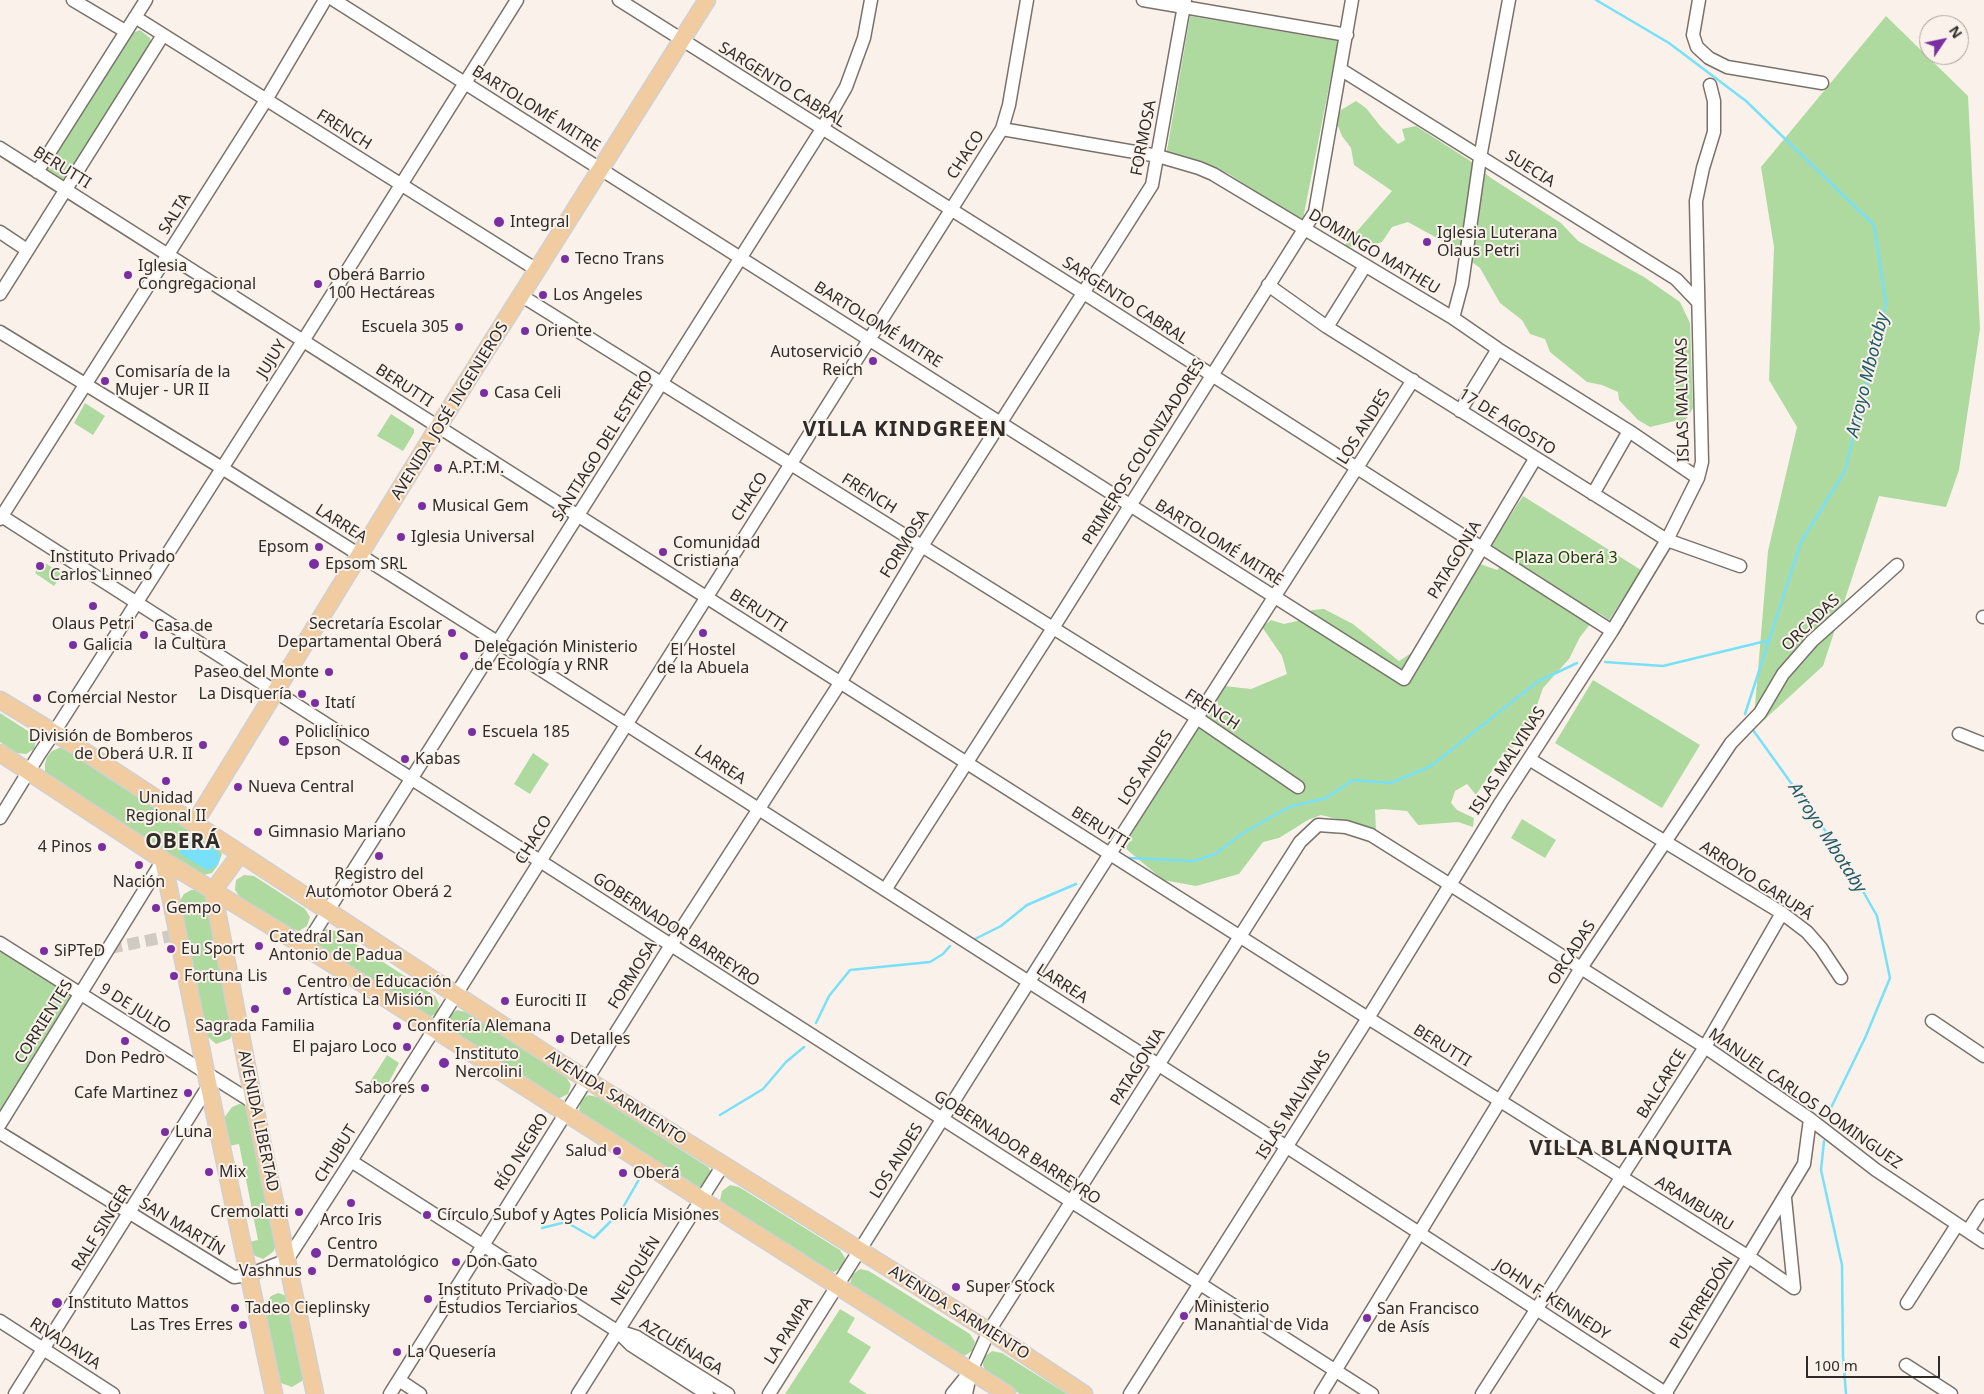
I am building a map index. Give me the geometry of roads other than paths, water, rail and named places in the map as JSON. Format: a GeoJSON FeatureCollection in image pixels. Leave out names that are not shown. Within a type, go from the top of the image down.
{"type":"FeatureCollection","features":[{"type":"Feature","properties":{"kind":"main road","name":"AVENIDA JOSÉ INGENIEROS"},"geometry":{"type":"LineString","coordinates":[[194,824],[438,427],[707,0]]}},
{"type":"Feature","properties":{"kind":"main road","name":"AVENIDA SARMIENTO"},"geometry":{"type":"LineString","coordinates":[[0,700],[53,734],[76,746],[327,912],[586,1079],[989,1331],[1084,1394]]}},
{"type":"Feature","properties":{"kind":"main road"},"geometry":{"type":"LineString","coordinates":[[0,753],[164,860],[305,947],[1008,1394]]}},
{"type":"Feature","properties":{"kind":"main road"},"geometry":{"type":"LineString","coordinates":[[213,891],[240,854]]}},
{"type":"Feature","properties":{"kind":"main road"},"geometry":{"type":"LineString","coordinates":[[164,860],[175,935],[210,1079],[248,1275],[274,1394]]}},
{"type":"Feature","properties":{"kind":"main road","name":"AVENIDA LIBERTAD"},"geometry":{"type":"LineString","coordinates":[[213,891],[287,1260],[310,1393]]}},
{"type":"Feature","properties":{"kind":"street"},"geometry":{"type":"LineString","coordinates":[[73,0],[125,31]]}},
{"type":"Feature","properties":{"kind":"street"},"geometry":{"type":"LineString","coordinates":[[37,172],[146,0]]}},
{"type":"Feature","properties":{"kind":"street","name":"SALTA"},"geometry":{"type":"LineString","coordinates":[[0,517],[266,100],[325,0]]}},
{"type":"Feature","properties":{"kind":"street","name":"BARTOLOMÉ MITRE"},"geometry":{"type":"LineString","coordinates":[[334,0],[1404,679]]}},
{"type":"Feature","properties":{"kind":"street","name":"JUJUY"},"geometry":{"type":"LineString","coordinates":[[0,818],[517,0]]}},
{"type":"Feature","properties":{"kind":"street","name":"SARGENTO CABRAL"},"geometry":{"type":"LineString","coordinates":[[619,0],[950,211],[1082,292],[1612,631]]}},
{"type":"Feature","properties":{"kind":"street","name":"SANTIAGO DEL ESTERO"},"geometry":{"type":"LineString","coordinates":[[305,947],[499,643],[822,129],[846,87],[864,38],[871,0]]}},
{"type":"Feature","properties":{"kind":"street","name":"CHACO"},"geometry":{"type":"LineString","coordinates":[[434,1030],[1002,129],[1009,105],[1027,0]]}},
{"type":"Feature","properties":{"kind":"street"},"geometry":{"type":"LineString","coordinates":[[1143,0],[1185,3],[1347,35]]}},
{"type":"Feature","properties":{"kind":"street","name":"PRIMEROS COLONIZADORES"},"geometry":{"type":"LineString","coordinates":[[885,890],[1053,628],[1314,212],[1352,0]]}},
{"type":"Feature","properties":{"kind":"street"},"geometry":{"type":"LineString","coordinates":[[1453,318],[1462,284],[1480,158],[1509,0]]}},
{"type":"Feature","properties":{"kind":"street"},"geometry":{"type":"LineString","coordinates":[[1699,0],[1693,35],[1697,47],[1709,58],[1727,66],[1822,83]]}},
{"type":"Feature","properties":{"kind":"street","name":"FORMOSA"},"geometry":{"type":"LineString","coordinates":[[586,1079],[670,945],[840,683],[922,546],[1082,292],[1152,185],[1185,3]]}},
{"type":"Feature","properties":{"kind":"street","name":"FRENCH"},"geometry":{"type":"LineString","coordinates":[[135,18],[537,270]]}},
{"type":"Feature","properties":{"kind":"street"},"geometry":{"type":"LineString","coordinates":[[0,294],[163,35]]}},
{"type":"Feature","properties":{"kind":"street","name":"SUECIA"},"geometry":{"type":"LineString","coordinates":[[1340,69],[1676,279],[1698,302]]}},
{"type":"Feature","properties":{"kind":"street","name":"ISLAS MALVINAS"},"geometry":{"type":"LineString","coordinates":[[1130,1394],[1368,1018],[1449,884],[1612,631],[1667,540],[1698,478],[1702,462],[1696,201],[1702,168],[1714,132],[1714,101],[1710,85]]}},
{"type":"Feature","properties":{"kind":"street","name":"DOMINGO MATHEU"},"geometry":{"type":"LineString","coordinates":[[1002,129],[1158,156],[1213,174],[1453,318],[1498,349],[1629,431],[1698,478]]}},
{"type":"Feature","properties":{"kind":"street","name":"BERUTTI"},"geometry":{"type":"LineString","coordinates":[[0,148],[1500,1101]]}},
{"type":"Feature","properties":{"kind":"street"},"geometry":{"type":"LineString","coordinates":[[0,232],[27,250]]}},
{"type":"Feature","properties":{"kind":"street"},"geometry":{"type":"LineString","coordinates":[[1327,326],[1365,266]]}},
{"type":"Feature","properties":{"kind":"street","name":"17 DE AGOSTO"},"geometry":{"type":"LineString","coordinates":[[1268,285],[1327,326],[1535,459],[1667,540],[1740,566]]}},
{"type":"Feature","properties":{"kind":"street","name":"FRENCH"},"geometry":{"type":"LineString","coordinates":[[522,296],[1197,718],[1298,787]]}},
{"type":"Feature","properties":{"kind":"street","name":"LARREA"},"geometry":{"type":"LineString","coordinates":[[0,332],[222,468],[499,643],[1419,1233]]}},
{"type":"Feature","properties":{"kind":"street"},"geometry":{"type":"LineString","coordinates":[[1460,411],[1498,349]]}},
{"type":"Feature","properties":{"kind":"street","name":"LOS ANDES"},"geometry":{"type":"LineString","coordinates":[[837,1286],[1413,380]]}},
{"type":"Feature","properties":{"kind":"street"},"geometry":{"type":"LineString","coordinates":[[1593,494],[1629,431]]}},
{"type":"Feature","properties":{"kind":"street","name":"PATAGONIA"},"geometry":{"type":"LineString","coordinates":[[1404,679],[1535,459]]}},
{"type":"Feature","properties":{"kind":"street","name":"GOBERNADOR BARREYRO"},"geometry":{"type":"LineString","coordinates":[[0,517],[1372,1394]]}},
{"type":"Feature","properties":{"kind":"street","name":"ORCADAS"},"geometry":{"type":"LineString","coordinates":[[1321,1394],[1581,968],[1731,743],[1760,713],[1783,674],[1812,641],[1897,565]]}},
{"type":"Feature","properties":{"kind":"street"},"geometry":{"type":"LineString","coordinates":[[1959,734],[1984,744]]}},
{"type":"Feature","properties":{"kind":"street"},"geometry":{"type":"LineString","coordinates":[[1528,759],[1665,842]]}},
{"type":"Feature","properties":{"kind":"street","name":"PATAGONIA"},"geometry":{"type":"LineString","coordinates":[[971,1371],[989,1331],[1300,842],[1318,825],[1346,827],[1371,835],[1449,884]]}},
{"type":"Feature","properties":{"kind":"street","name":"ARROYO GARUPÁ"},"geometry":{"type":"LineString","coordinates":[[1665,842],[1782,913],[1807,932],[1821,948],[1841,978]]}},
{"type":"Feature","properties":{"kind":"street","name":"CORRIENTES"},"geometry":{"type":"LineString","coordinates":[[0,1124],[164,860]]}},
{"type":"Feature","properties":{"kind":"street"},"geometry":{"type":"LineString","coordinates":[[1449,884],[1581,968]]}},
{"type":"Feature","properties":{"kind":"street","name":"BALCARCE"},"geometry":{"type":"LineString","coordinates":[[1482,1394],[1705,1047],[1782,913]]}},
{"type":"Feature","properties":{"kind":"street","name":"9 DE JULIO"},"geometry":{"type":"LineString","coordinates":[[0,943],[210,1079],[254,1103]]}},
{"type":"Feature","properties":{"kind":"street","name":"MANUEL CARLOS DOMINGUEZ"},"geometry":{"type":"LineString","coordinates":[[1581,968],[1705,1047],[1810,1119],[1876,1170],[1984,1242]]}},
{"type":"Feature","properties":{"kind":"street"},"geometry":{"type":"LineString","coordinates":[[1932,1021],[1984,1056]]}},
{"type":"Feature","properties":{"kind":"street","name":"CHUBUT"},"geometry":{"type":"LineString","coordinates":[[287,1260],[434,1030]]}},
{"type":"Feature","properties":{"kind":"street","name":"RALF SINGER"},"geometry":{"type":"LineString","coordinates":[[15,1394],[130,1214],[210,1079]]}},
{"type":"Feature","properties":{"kind":"street","name":"RÍO NEGRO"},"geometry":{"type":"LineString","coordinates":[[390,1394],[586,1079]]}},
{"type":"Feature","properties":{"kind":"street","name":"ARAMBURU"},"geometry":{"type":"LineString","coordinates":[[1500,1101],[1749,1257],[1794,1288],[1785,1198]]}},
{"type":"Feature","properties":{"kind":"street","name":"PUEYRREDÓN"},"geometry":{"type":"LineString","coordinates":[[1666,1394],[1804,1164],[1810,1119]]}},
{"type":"Feature","properties":{"kind":"street","name":"SAN MARTÍN"},"geometry":{"type":"LineString","coordinates":[[0,1133],[234,1277],[248,1275]]}},
{"type":"Feature","properties":{"kind":"street","name":"AZCUÉNAGA"},"geometry":{"type":"LineString","coordinates":[[351,1161],[617,1331],[631,1345],[708,1394]]}},
{"type":"Feature","properties":{"kind":"street","name":"NEUQUÉN"},"geometry":{"type":"LineString","coordinates":[[578,1394],[723,1165]]}},
{"type":"Feature","properties":{"kind":"street"},"geometry":{"type":"LineString","coordinates":[[1907,1303],[1962,1228],[1984,1206]]}},
{"type":"Feature","properties":{"kind":"street","name":"JOHN F. KENNEDY"},"geometry":{"type":"LineString","coordinates":[[1419,1233],[1666,1394]]}},
{"type":"Feature","properties":{"kind":"street"},"geometry":{"type":"LineString","coordinates":[[248,1275],[287,1260]]}},
{"type":"Feature","properties":{"kind":"street","name":"LA PAMPA"},"geometry":{"type":"LineString","coordinates":[[769,1394],[837,1286]]}},
{"type":"Feature","properties":{"kind":"street","name":"RIVADAVIA"},"geometry":{"type":"LineString","coordinates":[[0,1321],[113,1394]]}},
{"type":"Feature","properties":{"kind":"street","name":"AZCUÉNAGA"},"geometry":{"type":"LineString","coordinates":[[617,1331],[637,1337],[728,1394]]}},
{"type":"Feature","properties":{"kind":"street"},"geometry":{"type":"LineString","coordinates":[[1906,1365],[1951,1394]]}},
{"type":"Feature","properties":{"kind":"street"},"geometry":{"type":"LineString","coordinates":[[952,1394],[971,1371]]}},
{"type":"Feature","properties":{"kind":"street"},"geometry":{"type":"LineString","coordinates":[[966,1394],[971,1371]]}},
{"type":"Feature","properties":{"kind":"street"},"geometry":{"type":"LineString","coordinates":[[399,1380],[420,1394]]}},
{"type":"Feature","properties":{"kind":"water"},"geometry":{"type":"Polygon","coordinates":[[[191,834],[218,852],[220,858],[218,864],[212,869],[206,870],[179,853],[191,834]]]}},
{"type":"Feature","properties":{"kind":"waterway","name":"Arroyo Mbotaby"},"geometry":{"type":"LineString","coordinates":[[1596,0],[1669,43],[1746,101],[1874,225],[1886,304],[1845,471],[1801,542],[1745,714]]}},
{"type":"Feature","properties":{"kind":"waterway"},"geometry":{"type":"LineString","coordinates":[[1605,662],[1663,666],[1770,640]]}},
{"type":"Feature","properties":{"kind":"waterway"},"geometry":{"type":"LineString","coordinates":[[1128,858],[1194,861],[1215,854],[1243,833],[1289,807],[1326,798],[1353,780],[1391,783],[1431,766],[1537,682],[1577,663]]}},
{"type":"Feature","properties":{"kind":"waterway","name":"Arroyo Mbotaby"},"geometry":{"type":"LineString","coordinates":[[1753,730],[1842,854],[1877,916],[1890,978],[1865,1038],[1826,1118]]}},
{"type":"Feature","properties":{"kind":"waterway"},"geometry":{"type":"LineString","coordinates":[[973,940],[1001,926],[1027,905],[1076,884]]}},
{"type":"Feature","properties":{"kind":"waterway"},"geometry":{"type":"LineString","coordinates":[[816,1023],[829,996],[850,970],[930,962],[943,954],[950,946]]}},
{"type":"Feature","properties":{"kind":"waterway"},"geometry":{"type":"LineString","coordinates":[[720,1115],[763,1089],[786,1062],[804,1047]]}},
{"type":"Feature","properties":{"kind":"waterway","name":"Arroyo Mbotaby"},"geometry":{"type":"LineString","coordinates":[[1824,1141],[1821,1170],[1842,1265],[1843,1356],[1846,1394]]}},
{"type":"Feature","properties":{"kind":"waterway"},"geometry":{"type":"LineString","coordinates":[[542,1228],[566,1222],[594,1238],[621,1211],[642,1174]]}},
{"type":"Feature","properties":{"kind":"tunnel"},"geometry":{"type":"LineString","coordinates":[[110,948],[171,936]]}},
{"type":"Feature","properties":{"kind":"place","name":"Integral"},"geometry":{"type":"Point","coordinates":[499,222]}},
{"type":"Feature","properties":{"kind":"place","name":"Iglesia Luterana Olaus Petri"},"geometry":{"type":"Point","coordinates":[1427,242]}},
{"type":"Feature","properties":{"kind":"place","name":"Tecno Trans"},"geometry":{"type":"Point","coordinates":[565,259]}},
{"type":"Feature","properties":{"kind":"place","name":"Iglesia Congregacional"},"geometry":{"type":"Point","coordinates":[128,275]}},
{"type":"Feature","properties":{"kind":"place","name":"Oberá Barrio 100 Hectáreas"},"geometry":{"type":"Point","coordinates":[318,284]}},
{"type":"Feature","properties":{"kind":"place","name":"Los Angeles"},"geometry":{"type":"Point","coordinates":[543,295]}},
{"type":"Feature","properties":{"kind":"place","name":"Escuela 305"},"geometry":{"type":"Point","coordinates":[459,327]}},
{"type":"Feature","properties":{"kind":"place","name":"Oriente"},"geometry":{"type":"Point","coordinates":[525,331]}},
{"type":"Feature","properties":{"kind":"place","name":"Autoservicio Reich"},"geometry":{"type":"Point","coordinates":[873,361]}},
{"type":"Feature","properties":{"kind":"place","name":"Comisaría de la Mujer - UR II"},"geometry":{"type":"Point","coordinates":[105,381]}},
{"type":"Feature","properties":{"kind":"place","name":"Casa Celi"},"geometry":{"type":"Point","coordinates":[484,393]}},
{"type":"Feature","properties":{"kind":"place","name":"A.P.T.M."},"geometry":{"type":"Point","coordinates":[438,468]}},
{"type":"Feature","properties":{"kind":"place","name":"Musical Gem"},"geometry":{"type":"Point","coordinates":[422,506]}},
{"type":"Feature","properties":{"kind":"place","name":"Iglesia Universal"},"geometry":{"type":"Point","coordinates":[401,537]}},
{"type":"Feature","properties":{"kind":"place","name":"Epsom"},"geometry":{"type":"Point","coordinates":[319,547]}},
{"type":"Feature","properties":{"kind":"place","name":"Comunidad Cristiana"},"geometry":{"type":"Point","coordinates":[663,552]}},
{"type":"Feature","properties":{"kind":"place","name":"Epsom SRL"},"geometry":{"type":"Point","coordinates":[314,564]}},
{"type":"Feature","properties":{"kind":"place","name":"Instituto Privado Carlos Linneo"},"geometry":{"type":"Point","coordinates":[40,566]}},
{"type":"Feature","properties":{"kind":"place","name":"Olaus Petri"},"geometry":{"type":"Point","coordinates":[93,606]}},
{"type":"Feature","properties":{"kind":"place","name":"Secretaría Escolar Departamental Oberá"},"geometry":{"type":"Point","coordinates":[452,633]}},
{"type":"Feature","properties":{"kind":"place","name":"El Hostel de la Abuela"},"geometry":{"type":"Point","coordinates":[703,633]}},
{"type":"Feature","properties":{"kind":"place","name":"Casa de la Cultura"},"geometry":{"type":"Point","coordinates":[144,635]}},
{"type":"Feature","properties":{"kind":"place","name":"Galicia"},"geometry":{"type":"Point","coordinates":[73,645]}},
{"type":"Feature","properties":{"kind":"place","name":"Delegación Ministerio de Ecología y RNR"},"geometry":{"type":"Point","coordinates":[464,656]}},
{"type":"Feature","properties":{"kind":"place","name":"Paseo del Monte"},"geometry":{"type":"Point","coordinates":[329,672]}},
{"type":"Feature","properties":{"kind":"place","name":"La Disquería"},"geometry":{"type":"Point","coordinates":[302,694]}},
{"type":"Feature","properties":{"kind":"place","name":"Comercial Nestor"},"geometry":{"type":"Point","coordinates":[37,698]}},
{"type":"Feature","properties":{"kind":"place","name":"Itatí"},"geometry":{"type":"Point","coordinates":[315,703]}},
{"type":"Feature","properties":{"kind":"place","name":"Escuela 185"},"geometry":{"type":"Point","coordinates":[472,732]}},
{"type":"Feature","properties":{"kind":"place","name":"Policlínico Epson"},"geometry":{"type":"Point","coordinates":[284,741]}},
{"type":"Feature","properties":{"kind":"place","name":"División de Bomberos de Oberá U.R. II"},"geometry":{"type":"Point","coordinates":[203,745]}},
{"type":"Feature","properties":{"kind":"place","name":"Kabas"},"geometry":{"type":"Point","coordinates":[405,759]}},
{"type":"Feature","properties":{"kind":"place","name":"Unidad Regional II"},"geometry":{"type":"Point","coordinates":[166,781]}},
{"type":"Feature","properties":{"kind":"place","name":"Nueva Central"},"geometry":{"type":"Point","coordinates":[238,787]}},
{"type":"Feature","properties":{"kind":"place","name":"Gimnasio Mariano"},"geometry":{"type":"Point","coordinates":[258,832]}},
{"type":"Feature","properties":{"kind":"place","name":"4 Pinos"},"geometry":{"type":"Point","coordinates":[102,847]}},
{"type":"Feature","properties":{"kind":"place","name":"Registro del Automotor Oberá 2"},"geometry":{"type":"Point","coordinates":[379,856]}},
{"type":"Feature","properties":{"kind":"place","name":"Nación"},"geometry":{"type":"Point","coordinates":[139,865]}},
{"type":"Feature","properties":{"kind":"place","name":"Gempo"},"geometry":{"type":"Point","coordinates":[156,908]}},
{"type":"Feature","properties":{"kind":"place","name":"Catedral San Antonio de Padua"},"geometry":{"type":"Point","coordinates":[259,946]}},
{"type":"Feature","properties":{"kind":"place","name":"Eu Sport"},"geometry":{"type":"Point","coordinates":[171,949]}},
{"type":"Feature","properties":{"kind":"place","name":"SiPTeD"},"geometry":{"type":"Point","coordinates":[44,951]}},
{"type":"Feature","properties":{"kind":"place","name":"Fortuna Lis"},"geometry":{"type":"Point","coordinates":[174,976]}},
{"type":"Feature","properties":{"kind":"place","name":"Centro de Educación Artística La Misión"},"geometry":{"type":"Point","coordinates":[287,991]}},
{"type":"Feature","properties":{"kind":"place","name":"Eurociti II"},"geometry":{"type":"Point","coordinates":[505,1001]}},
{"type":"Feature","properties":{"kind":"place","name":"Sagrada Familia"},"geometry":{"type":"Point","coordinates":[255,1009]}},
{"type":"Feature","properties":{"kind":"place","name":"Confitería Alemana"},"geometry":{"type":"Point","coordinates":[397,1026]}},
{"type":"Feature","properties":{"kind":"place","name":"Detalles"},"geometry":{"type":"Point","coordinates":[560,1039]}},
{"type":"Feature","properties":{"kind":"place","name":"Don Pedro"},"geometry":{"type":"Point","coordinates":[125,1041]}},
{"type":"Feature","properties":{"kind":"place","name":"El pajaro Loco"},"geometry":{"type":"Point","coordinates":[407,1047]}},
{"type":"Feature","properties":{"kind":"place","name":"Instituto Nercolini"},"geometry":{"type":"Point","coordinates":[444,1063]}},
{"type":"Feature","properties":{"kind":"place","name":"Sabores"},"geometry":{"type":"Point","coordinates":[425,1088]}},
{"type":"Feature","properties":{"kind":"place","name":"Cafe Martinez"},"geometry":{"type":"Point","coordinates":[188,1093]}},
{"type":"Feature","properties":{"kind":"place","name":"Luna"},"geometry":{"type":"Point","coordinates":[165,1132]}},
{"type":"Feature","properties":{"kind":"place","name":"Salud"},"geometry":{"type":"Point","coordinates":[617,1151]}},
{"type":"Feature","properties":{"kind":"place","name":"Mix"},"geometry":{"type":"Point","coordinates":[209,1172]}},
{"type":"Feature","properties":{"kind":"place","name":"Oberá"},"geometry":{"type":"Point","coordinates":[623,1173]}},
{"type":"Feature","properties":{"kind":"place","name":"Arco Iris"},"geometry":{"type":"Point","coordinates":[351,1203]}},
{"type":"Feature","properties":{"kind":"place","name":"Cremolatti"},"geometry":{"type":"Point","coordinates":[299,1212]}},
{"type":"Feature","properties":{"kind":"place","name":"Círculo Subof y Agtes Policía Misiones"},"geometry":{"type":"Point","coordinates":[427,1215]}},
{"type":"Feature","properties":{"kind":"place","name":"Centro Dermatológico"},"geometry":{"type":"Point","coordinates":[316,1253]}},
{"type":"Feature","properties":{"kind":"place","name":"Don Gato"},"geometry":{"type":"Point","coordinates":[456,1262]}},
{"type":"Feature","properties":{"kind":"place","name":"Vashnus"},"geometry":{"type":"Point","coordinates":[312,1271]}},
{"type":"Feature","properties":{"kind":"place","name":"Super Stock"},"geometry":{"type":"Point","coordinates":[956,1287]}},
{"type":"Feature","properties":{"kind":"place","name":"Instituto Privado De Estudios Terciarios"},"geometry":{"type":"Point","coordinates":[428,1299]}},
{"type":"Feature","properties":{"kind":"place","name":"Instituto Mattos"},"geometry":{"type":"Point","coordinates":[57,1303]}},
{"type":"Feature","properties":{"kind":"place","name":"Tadeo Cieplinsky"},"geometry":{"type":"Point","coordinates":[235,1308]}},
{"type":"Feature","properties":{"kind":"place","name":"Ministerio Manantial de Vida"},"geometry":{"type":"Point","coordinates":[1184,1316]}},
{"type":"Feature","properties":{"kind":"place","name":"San Francisco de Asís"},"geometry":{"type":"Point","coordinates":[1367,1318]}},
{"type":"Feature","properties":{"kind":"place","name":"Las Tres Erres"},"geometry":{"type":"Point","coordinates":[243,1325]}},
{"type":"Feature","properties":{"kind":"place","name":"La Quesería"},"geometry":{"type":"Point","coordinates":[397,1352]}},
{"type":"Feature","properties":{"kind":"district","name":"VILLA KINDGREEN"},"geometry":{"type":"Point","coordinates":[905,430]}},
{"type":"Feature","properties":{"kind":"district","name":"OBERÁ"},"geometry":{"type":"Point","coordinates":[183,842]}},
{"type":"Feature","properties":{"kind":"district","name":"VILLA BLANQUITA"},"geometry":{"type":"Point","coordinates":[1631,1149]}},
{"type":"Feature","properties":{"kind":"park label","name":"Plaza Oberá 3"},"geometry":{"type":"Point","coordinates":[1566,558]}}]}
